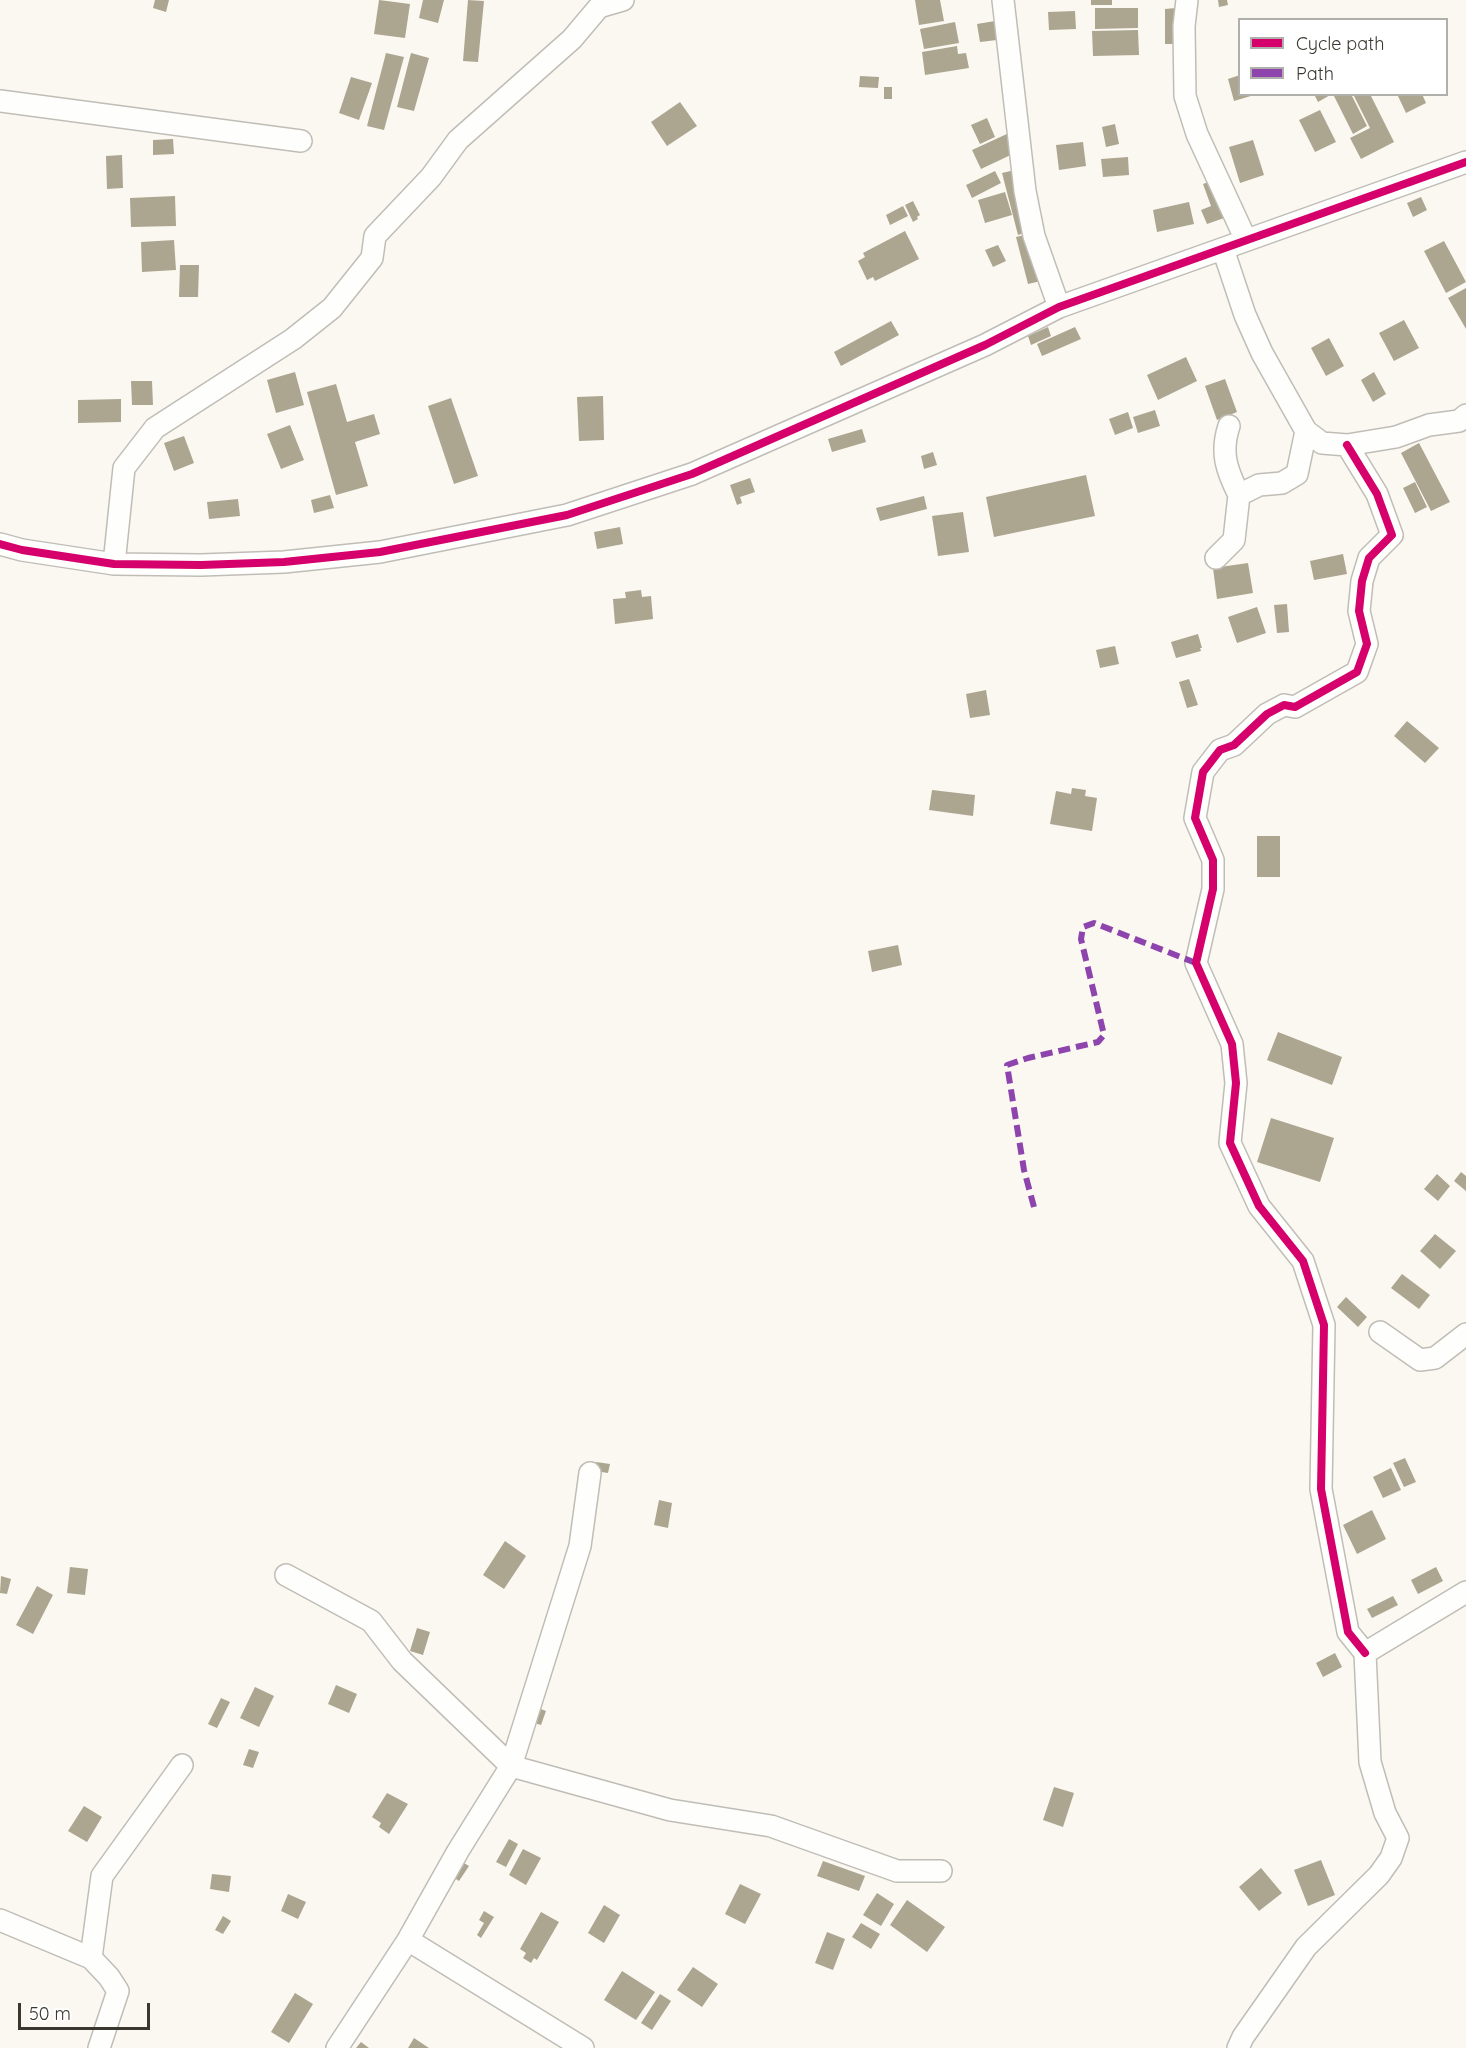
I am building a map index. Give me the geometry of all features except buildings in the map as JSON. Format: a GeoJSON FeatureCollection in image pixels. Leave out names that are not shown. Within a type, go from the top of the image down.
{"type":"FeatureCollection","features":[{"type":"Feature","properties":{"kind":"street"},"geometry":{"type":"LineString","coordinates":[[114,564],[124,468],[155,428],[293,339],[332,308],[372,258],[375,236],[431,177],[458,140],[572,39],[598,7],[623,0]]}},
{"type":"Feature","properties":{"kind":"street"},"geometry":{"type":"LineString","coordinates":[[1003,0],[1025,191],[1034,236],[1059,307]]}},
{"type":"Feature","properties":{"kind":"street"},"geometry":{"type":"LineString","coordinates":[[1187,0],[1184,26],[1185,96],[1197,134],[1246,240]]}},
{"type":"Feature","properties":{"kind":"street"},"geometry":{"type":"LineString","coordinates":[[0,101],[301,141]]}},
{"type":"Feature","properties":{"kind":"street"},"geometry":{"type":"LineString","coordinates":[[0,544],[22,550],[114,564],[201,565],[284,562],[380,552],[567,515],[692,474],[974,350],[1059,307],[1466,162]]}},
{"type":"Feature","properties":{"kind":"street"},"geometry":{"type":"LineString","coordinates":[[1223,249],[1245,315],[1262,353],[1306,431],[1322,442],[1347,445],[1396,437],[1430,425],[1459,421],[1466,415]]}},
{"type":"Feature","properties":{"kind":"street"},"geometry":{"type":"LineString","coordinates":[[1216,558],[1234,540],[1239,495],[1225,460],[1225,440],[1229,426]]}},
{"type":"Feature","properties":{"kind":"street"},"geometry":{"type":"LineString","coordinates":[[1239,495],[1259,485],[1282,483],[1297,474],[1306,431]]}},
{"type":"Feature","properties":{"kind":"street"},"geometry":{"type":"LineString","coordinates":[[1238,2048],[1243,2037],[1306,1947],[1379,1875],[1392,1858],[1398,1838],[1385,1813],[1370,1762],[1365,1653],[1347,1632],[1321,1489],[1324,1325],[1303,1261],[1259,1206],[1230,1143],[1236,1083],[1232,1044],[1196,963],[1213,889],[1213,860],[1195,818],[1203,772],[1220,750],[1234,746],[1267,714],[1284,705],[1295,707],[1356,672],[1367,644],[1359,611],[1362,580],[1369,558],[1392,534],[1377,494],[1347,445]]}},
{"type":"Feature","properties":{"kind":"street"},"geometry":{"type":"LineString","coordinates":[[1380,1332],[1420,1360],[1436,1358],[1466,1334]]}},
{"type":"Feature","properties":{"kind":"street"},"geometry":{"type":"LineString","coordinates":[[337,2048],[408,1940],[458,1851],[510,1766],[580,1546],[590,1473]]}},
{"type":"Feature","properties":{"kind":"street"},"geometry":{"type":"LineString","coordinates":[[286,1575],[371,1621],[402,1661],[510,1766],[670,1810],[771,1826],[897,1871],[941,1871]]}},
{"type":"Feature","properties":{"kind":"street"},"geometry":{"type":"LineString","coordinates":[[1365,1653],[1466,1592]]}},
{"type":"Feature","properties":{"kind":"street"},"geometry":{"type":"LineString","coordinates":[[91,1958],[102,1876],[182,1765]]}},
{"type":"Feature","properties":{"kind":"street"},"geometry":{"type":"LineString","coordinates":[[0,1920],[91,1958],[109,1977],[118,1991],[99,2048]]}},
{"type":"Feature","properties":{"kind":"street"},"geometry":{"type":"LineString","coordinates":[[408,1940],[583,2048]]}},
{"type":"Feature","properties":{"kind":"marked path"},"geometry":{"type":"LineString","coordinates":[[1034,1207],[1024,1170],[1007,1065],[1098,1042],[1104,1035],[1081,939],[1083,927],[1094,923],[1196,963]]}},
{"type":"Feature","properties":{"kind":"cycle path"},"geometry":{"type":"LineString","coordinates":[[0,544],[22,550],[114,564],[201,565],[284,562],[380,552],[567,515],[692,474],[985,345],[1059,307],[1466,162]]}},
{"type":"Feature","properties":{"kind":"cycle path"},"geometry":{"type":"LineString","coordinates":[[1347,445],[1377,494],[1392,535],[1369,558],[1362,581],[1359,611],[1367,644],[1357,672],[1295,707],[1284,705],[1267,714],[1234,745],[1220,750],[1203,772],[1195,818],[1213,860],[1213,889],[1196,963],[1232,1044],[1236,1083],[1230,1143],[1259,1206],[1303,1261],[1324,1325],[1321,1489],[1348,1632],[1365,1653]]}}]}
